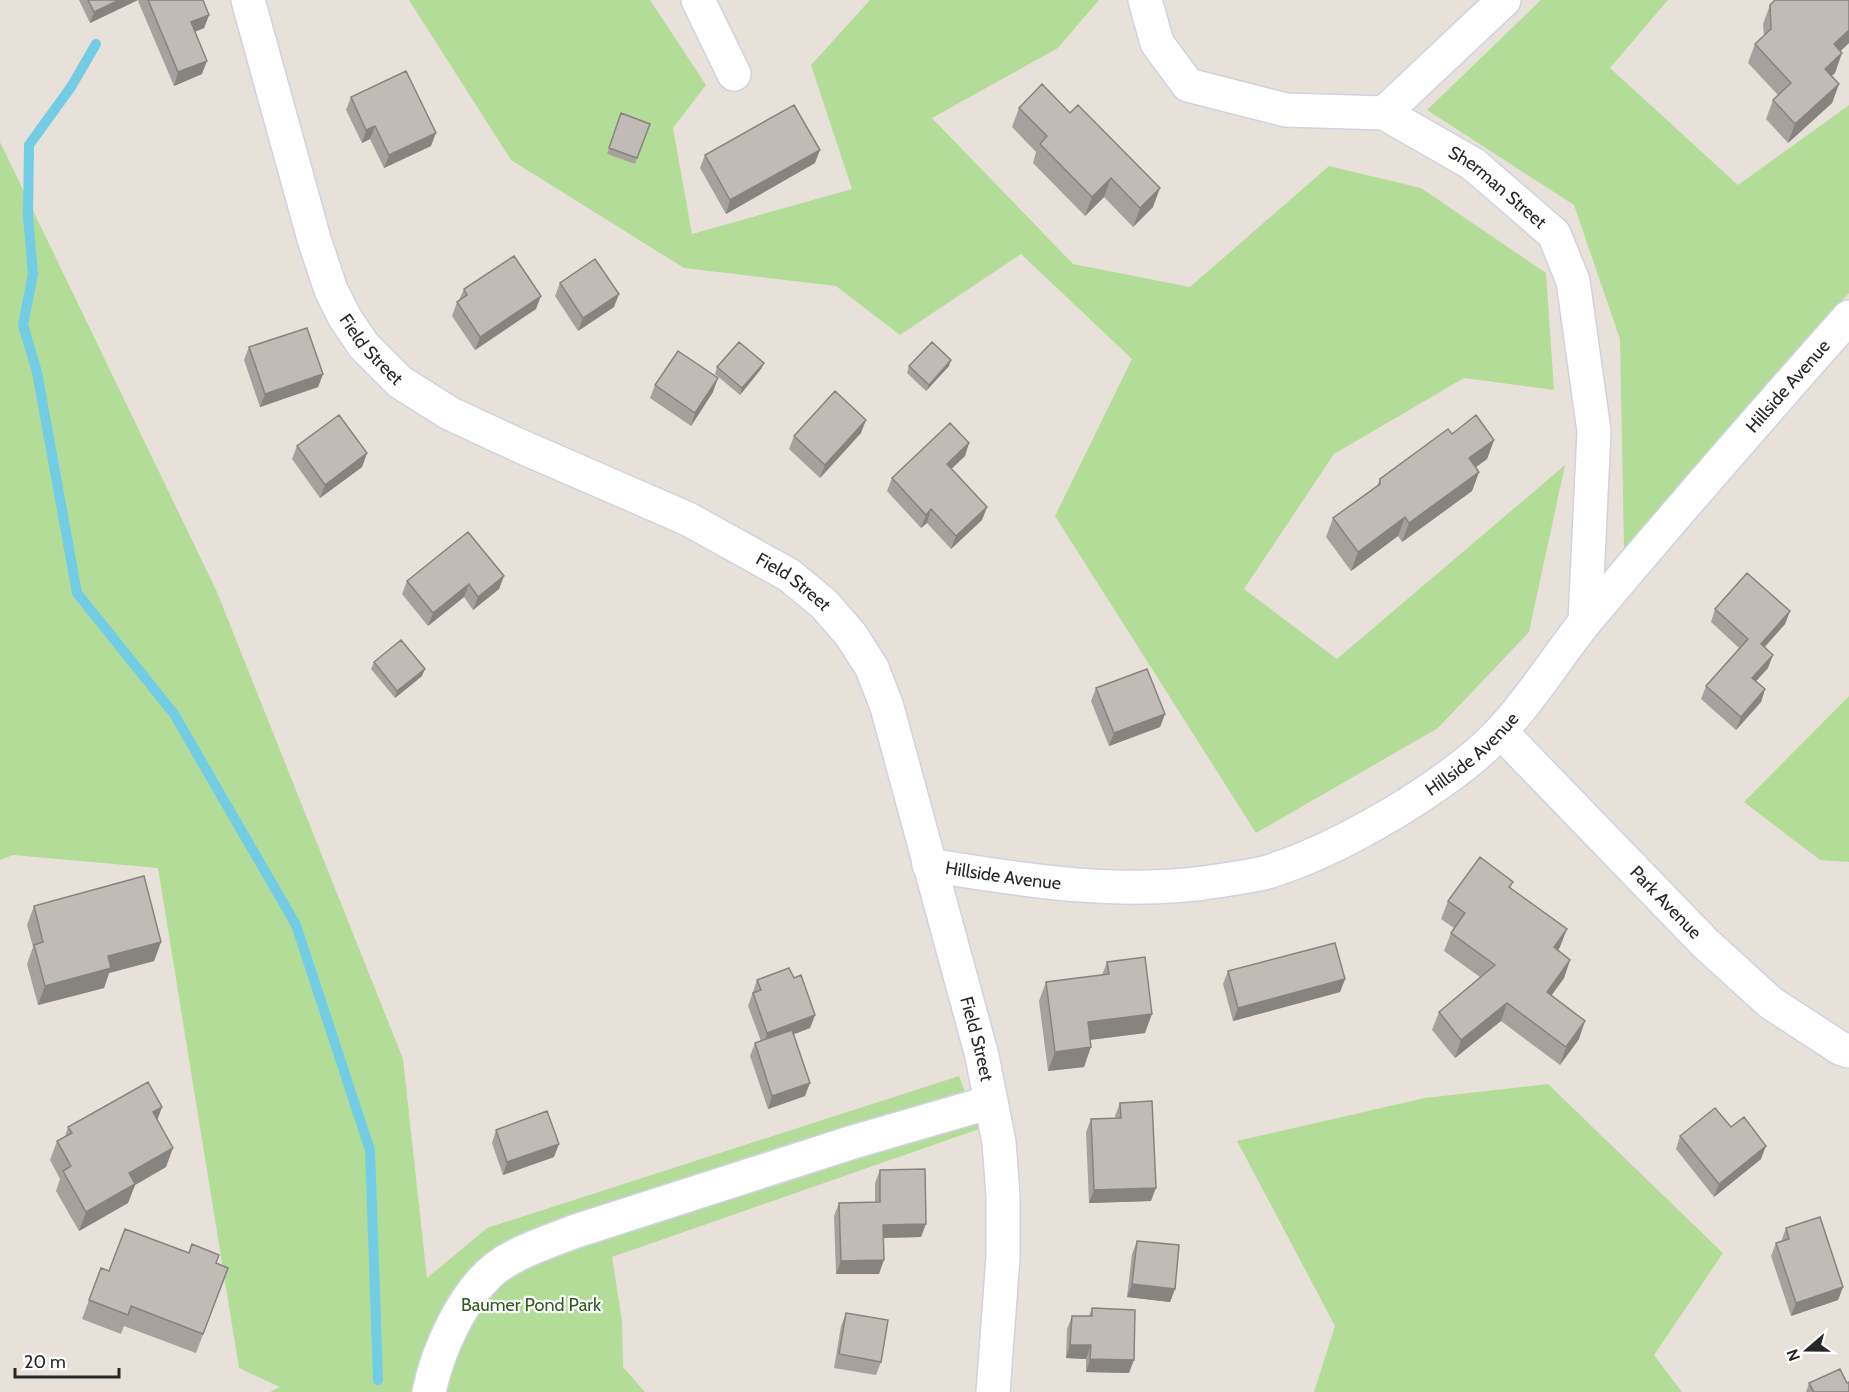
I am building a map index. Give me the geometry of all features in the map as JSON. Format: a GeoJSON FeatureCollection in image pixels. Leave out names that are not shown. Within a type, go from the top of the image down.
{"type":"FeatureCollection","features":[{"type":"Feature","properties":{"kind":"street","name":"Field Street"},"geometry":{"type":"LineString","coordinates":[[248,0],[314,239],[331,290],[345,318],[364,346],[400,381],[449,413],[688,519],[789,575],[824,604],[851,635],[872,668],[887,707],[982,1056],[999,1142],[1003,1196],[1003,1265],[993,1392]]}},
{"type":"Feature","properties":{"kind":"street"},"geometry":{"type":"LineString","coordinates":[[698,0],[734,74]]}},
{"type":"Feature","properties":{"kind":"street","name":"Sherman Street"},"geometry":{"type":"LineString","coordinates":[[1145,0],[1157,43],[1188,85],[1286,110],[1384,113],[1473,164],[1554,234],[1573,281],[1593,431],[1585,622]]}},
{"type":"Feature","properties":{"kind":"street"},"geometry":{"type":"LineString","coordinates":[[1384,113],[1504,0]]}},
{"type":"Feature","properties":{"kind":"street","name":"Hillside Avenue"},"geometry":{"type":"LineString","coordinates":[[929,865],[1051,883],[1114,888],[1189,886],[1262,873],[1312,856],[1348,840],[1418,798],[1462,766],[1501,732],[1585,622],[1726,455],[1849,317]]}},
{"type":"Feature","properties":{"kind":"street","name":"Park Avenue"},"geometry":{"type":"LineString","coordinates":[[1501,732],[1705,943],[1771,1003],[1840,1048],[1849,1051]]}},
{"type":"Feature","properties":{"kind":"street"},"geometry":{"type":"LineString","coordinates":[[429,1392],[440,1352],[476,1289],[497,1267],[531,1249],[573,1232],[841,1146],[992,1102]]}},
{"type":"Feature","properties":{"kind":"green space"},"geometry":{"type":"Polygon","coordinates":[[[409,0],[650,0],[706,85],[673,128],[692,234],[852,189],[811,65],[870,0],[1099,0],[1058,48],[932,118],[1073,264],[1190,287],[1329,166],[1421,188],[1546,273],[1554,390],[1464,378],[1334,454],[1244,589],[1337,659],[1565,465],[1529,632],[1438,728],[1256,833],[1055,516],[1132,359],[1021,254],[900,335],[836,286],[684,268],[511,160],[409,0]]]}},
{"type":"Feature","properties":{"kind":"green space"},"geometry":{"type":"Polygon","coordinates":[[[1541,0],[1668,0],[1610,68],[1738,185],[1849,105],[1849,293],[1624,548],[1620,339],[1574,205],[1427,110],[1541,0]]]}},
{"type":"Feature","properties":{"kind":"green space","name":"Baumer Pond Park"},"geometry":{"type":"Polygon","coordinates":[[[0,142],[217,592],[403,1059],[427,1278],[487,1228],[959,1076],[979,1129],[612,1257],[622,1321],[623,1367],[645,1392],[270,1392],[280,1387],[239,1368],[158,868],[13,855],[0,860],[0,142]]]}},
{"type":"Feature","properties":{"kind":"green space"},"geometry":{"type":"Polygon","coordinates":[[[1849,696],[1849,862],[1820,860],[1744,802],[1849,696]]]}},
{"type":"Feature","properties":{"kind":"green space"},"geometry":{"type":"Polygon","coordinates":[[[1548,1084],[1723,1253],[1654,1355],[1682,1392],[1314,1392],[1335,1326],[1237,1141],[1425,1098],[1548,1084]]]}},
{"type":"Feature","properties":{"kind":"building"},"geometry":{"type":"Polygon","coordinates":[[[88,0],[119,0],[94,12],[88,0]]]}},
{"type":"Feature","properties":{"kind":"building"},"geometry":{"type":"Polygon","coordinates":[[[148,0],[203,0],[209,15],[191,22],[207,61],[178,72],[148,0]]]}},
{"type":"Feature","properties":{"kind":"building"},"geometry":{"type":"Polygon","coordinates":[[[1775,0],[1849,0],[1849,30],[1834,44],[1842,53],[1825,69],[1839,84],[1795,124],[1773,100],[1791,83],[1755,44],[1771,29],[1770,5],[1775,0]]]}},
{"type":"Feature","properties":{"kind":"building"},"geometry":{"type":"Polygon","coordinates":[[[406,71],[436,133],[389,155],[375,126],[366,130],[351,97],[406,71]]]}},
{"type":"Feature","properties":{"kind":"building"},"geometry":{"type":"Polygon","coordinates":[[[1042,84],[1070,113],[1078,105],[1160,188],[1140,208],[1111,178],[1092,197],[1040,144],[1047,136],[1019,108],[1042,84]]]}},
{"type":"Feature","properties":{"kind":"building"},"geometry":{"type":"Polygon","coordinates":[[[794,105],[820,150],[730,200],[705,155],[794,105]]]}},
{"type":"Feature","properties":{"kind":"building"},"geometry":{"type":"Polygon","coordinates":[[[621,113],[650,124],[637,158],[609,148],[621,113]]]}},
{"type":"Feature","properties":{"kind":"building"},"geometry":{"type":"Polygon","coordinates":[[[514,256],[541,296],[480,337],[457,302],[467,295],[464,289],[514,256]]]}},
{"type":"Feature","properties":{"kind":"building"},"geometry":{"type":"Polygon","coordinates":[[[595,259],[619,294],[583,318],[560,283],[595,259]]]}},
{"type":"Feature","properties":{"kind":"building"},"geometry":{"type":"Polygon","coordinates":[[[307,328],[323,374],[265,394],[249,347],[307,328]]]}},
{"type":"Feature","properties":{"kind":"building"},"geometry":{"type":"Polygon","coordinates":[[[739,342],[764,363],[742,388],[717,367],[739,342]]]}},
{"type":"Feature","properties":{"kind":"building"},"geometry":{"type":"Polygon","coordinates":[[[932,342],[951,360],[929,385],[909,366],[932,342]]]}},
{"type":"Feature","properties":{"kind":"building"},"geometry":{"type":"Polygon","coordinates":[[[678,351],[718,378],[695,413],[655,385],[678,351]]]}},
{"type":"Feature","properties":{"kind":"building"},"geometry":{"type":"Polygon","coordinates":[[[835,391],[866,420],[825,465],[794,436],[835,391]]]}},
{"type":"Feature","properties":{"kind":"building"},"geometry":{"type":"Polygon","coordinates":[[[339,415],[367,453],[325,485],[297,446],[339,415]]]}},
{"type":"Feature","properties":{"kind":"building"},"geometry":{"type":"Polygon","coordinates":[[[1476,415],[1494,440],[1469,458],[1479,472],[1409,523],[1405,517],[1358,552],[1333,518],[1380,484],[1380,479],[1448,429],[1452,434],[1476,415]]]}},
{"type":"Feature","properties":{"kind":"building"},"geometry":{"type":"Polygon","coordinates":[[[950,423],[969,443],[947,464],[987,507],[956,536],[931,509],[926,515],[892,478],[950,423]]]}},
{"type":"Feature","properties":{"kind":"building"},"geometry":{"type":"Polygon","coordinates":[[[468,532],[504,576],[478,597],[469,584],[433,613],[407,581],[468,532]]]}},
{"type":"Feature","properties":{"kind":"building"},"geometry":{"type":"Polygon","coordinates":[[[1747,573],[1790,611],[1761,644],[1773,655],[1752,678],[1765,689],[1741,717],[1706,686],[1748,639],[1715,609],[1747,573]]]}},
{"type":"Feature","properties":{"kind":"building"},"geometry":{"type":"Polygon","coordinates":[[[401,640],[425,669],[397,691],[374,662],[401,640]]]}},
{"type":"Feature","properties":{"kind":"building"},"geometry":{"type":"Polygon","coordinates":[[[1147,669],[1165,714],[1114,733],[1096,688],[1147,669]]]}},
{"type":"Feature","properties":{"kind":"building"},"geometry":{"type":"Polygon","coordinates":[[[1480,857],[1513,882],[1509,887],[1567,929],[1554,947],[1570,960],[1547,992],[1585,1021],[1566,1047],[1507,1003],[1461,1040],[1439,1012],[1495,965],[1451,933],[1465,913],[1448,901],[1480,857]]]}},
{"type":"Feature","properties":{"kind":"building"},"geometry":{"type":"Polygon","coordinates":[[[144,876],[161,942],[108,956],[111,968],[45,986],[34,945],[43,942],[34,906],[144,876]]]}},
{"type":"Feature","properties":{"kind":"building"},"geometry":{"type":"Polygon","coordinates":[[[1335,943],[1345,979],[1238,1008],[1228,971],[1335,943]]]}},
{"type":"Feature","properties":{"kind":"building"},"geometry":{"type":"Polygon","coordinates":[[[1145,957],[1152,1014],[1088,1022],[1091,1047],[1055,1052],[1046,982],[1109,974],[1107,962],[1145,957]]]}},
{"type":"Feature","properties":{"kind":"building"},"geometry":{"type":"Polygon","coordinates":[[[789,968],[794,978],[801,975],[815,1015],[767,1033],[753,993],[761,990],[757,980],[789,968]]]}},
{"type":"Feature","properties":{"kind":"building"},"geometry":{"type":"Polygon","coordinates":[[[792,1030],[810,1083],[772,1096],[755,1043],[792,1030]]]}},
{"type":"Feature","properties":{"kind":"building"},"geometry":{"type":"Polygon","coordinates":[[[148,1082],[162,1107],[153,1112],[173,1148],[129,1173],[135,1184],[86,1212],[63,1171],[71,1166],[57,1141],[72,1133],[68,1127],[148,1082]]]}},
{"type":"Feature","properties":{"kind":"building"},"geometry":{"type":"Polygon","coordinates":[[[1152,1101],[1156,1188],[1094,1190],[1091,1119],[1121,1118],[1120,1103],[1152,1101]]]}},
{"type":"Feature","properties":{"kind":"building"},"geometry":{"type":"Polygon","coordinates":[[[1715,1108],[1731,1127],[1744,1117],[1766,1146],[1719,1184],[1680,1136],[1715,1108]]]}},
{"type":"Feature","properties":{"kind":"building"},"geometry":{"type":"Polygon","coordinates":[[[547,1111],[559,1144],[507,1162],[496,1130],[547,1111]]]}},
{"type":"Feature","properties":{"kind":"building"},"geometry":{"type":"Polygon","coordinates":[[[925,1169],[926,1224],[883,1225],[884,1260],[841,1261],[839,1203],[880,1202],[880,1170],[925,1169]]]}},
{"type":"Feature","properties":{"kind":"building"},"geometry":{"type":"Polygon","coordinates":[[[1820,1217],[1843,1287],[1796,1303],[1776,1243],[1789,1239],[1786,1228],[1820,1217]]]}},
{"type":"Feature","properties":{"kind":"building"},"geometry":{"type":"Polygon","coordinates":[[[125,1229],[189,1253],[192,1244],[219,1255],[216,1263],[228,1268],[203,1334],[131,1306],[128,1315],[89,1300],[101,1268],[109,1271],[125,1229]]]}},
{"type":"Feature","properties":{"kind":"building"},"geometry":{"type":"Polygon","coordinates":[[[1137,1241],[1179,1245],[1175,1289],[1132,1284],[1137,1241]]]}},
{"type":"Feature","properties":{"kind":"building"},"geometry":{"type":"Polygon","coordinates":[[[1092,1308],[1135,1310],[1134,1360],[1090,1359],[1091,1345],[1070,1345],[1072,1316],[1092,1316],[1092,1308]]]}},
{"type":"Feature","properties":{"kind":"building"},"geometry":{"type":"Polygon","coordinates":[[[846,1313],[888,1320],[881,1362],[839,1354],[846,1313]]]}},
{"type":"Feature","properties":{"kind":"building"},"geometry":{"type":"Polygon","coordinates":[[[1840,1369],[1847,1383],[1849,1382],[1849,1392],[1814,1392],[1809,1383],[1840,1369]]]}},
{"type":"Feature","properties":{"kind":"waterway"},"geometry":{"type":"LineString","coordinates":[[96,44],[71,87],[29,145],[28,216],[33,274],[23,325],[37,372],[77,593],[174,714],[296,925],[370,1150],[378,1380]]}}]}
